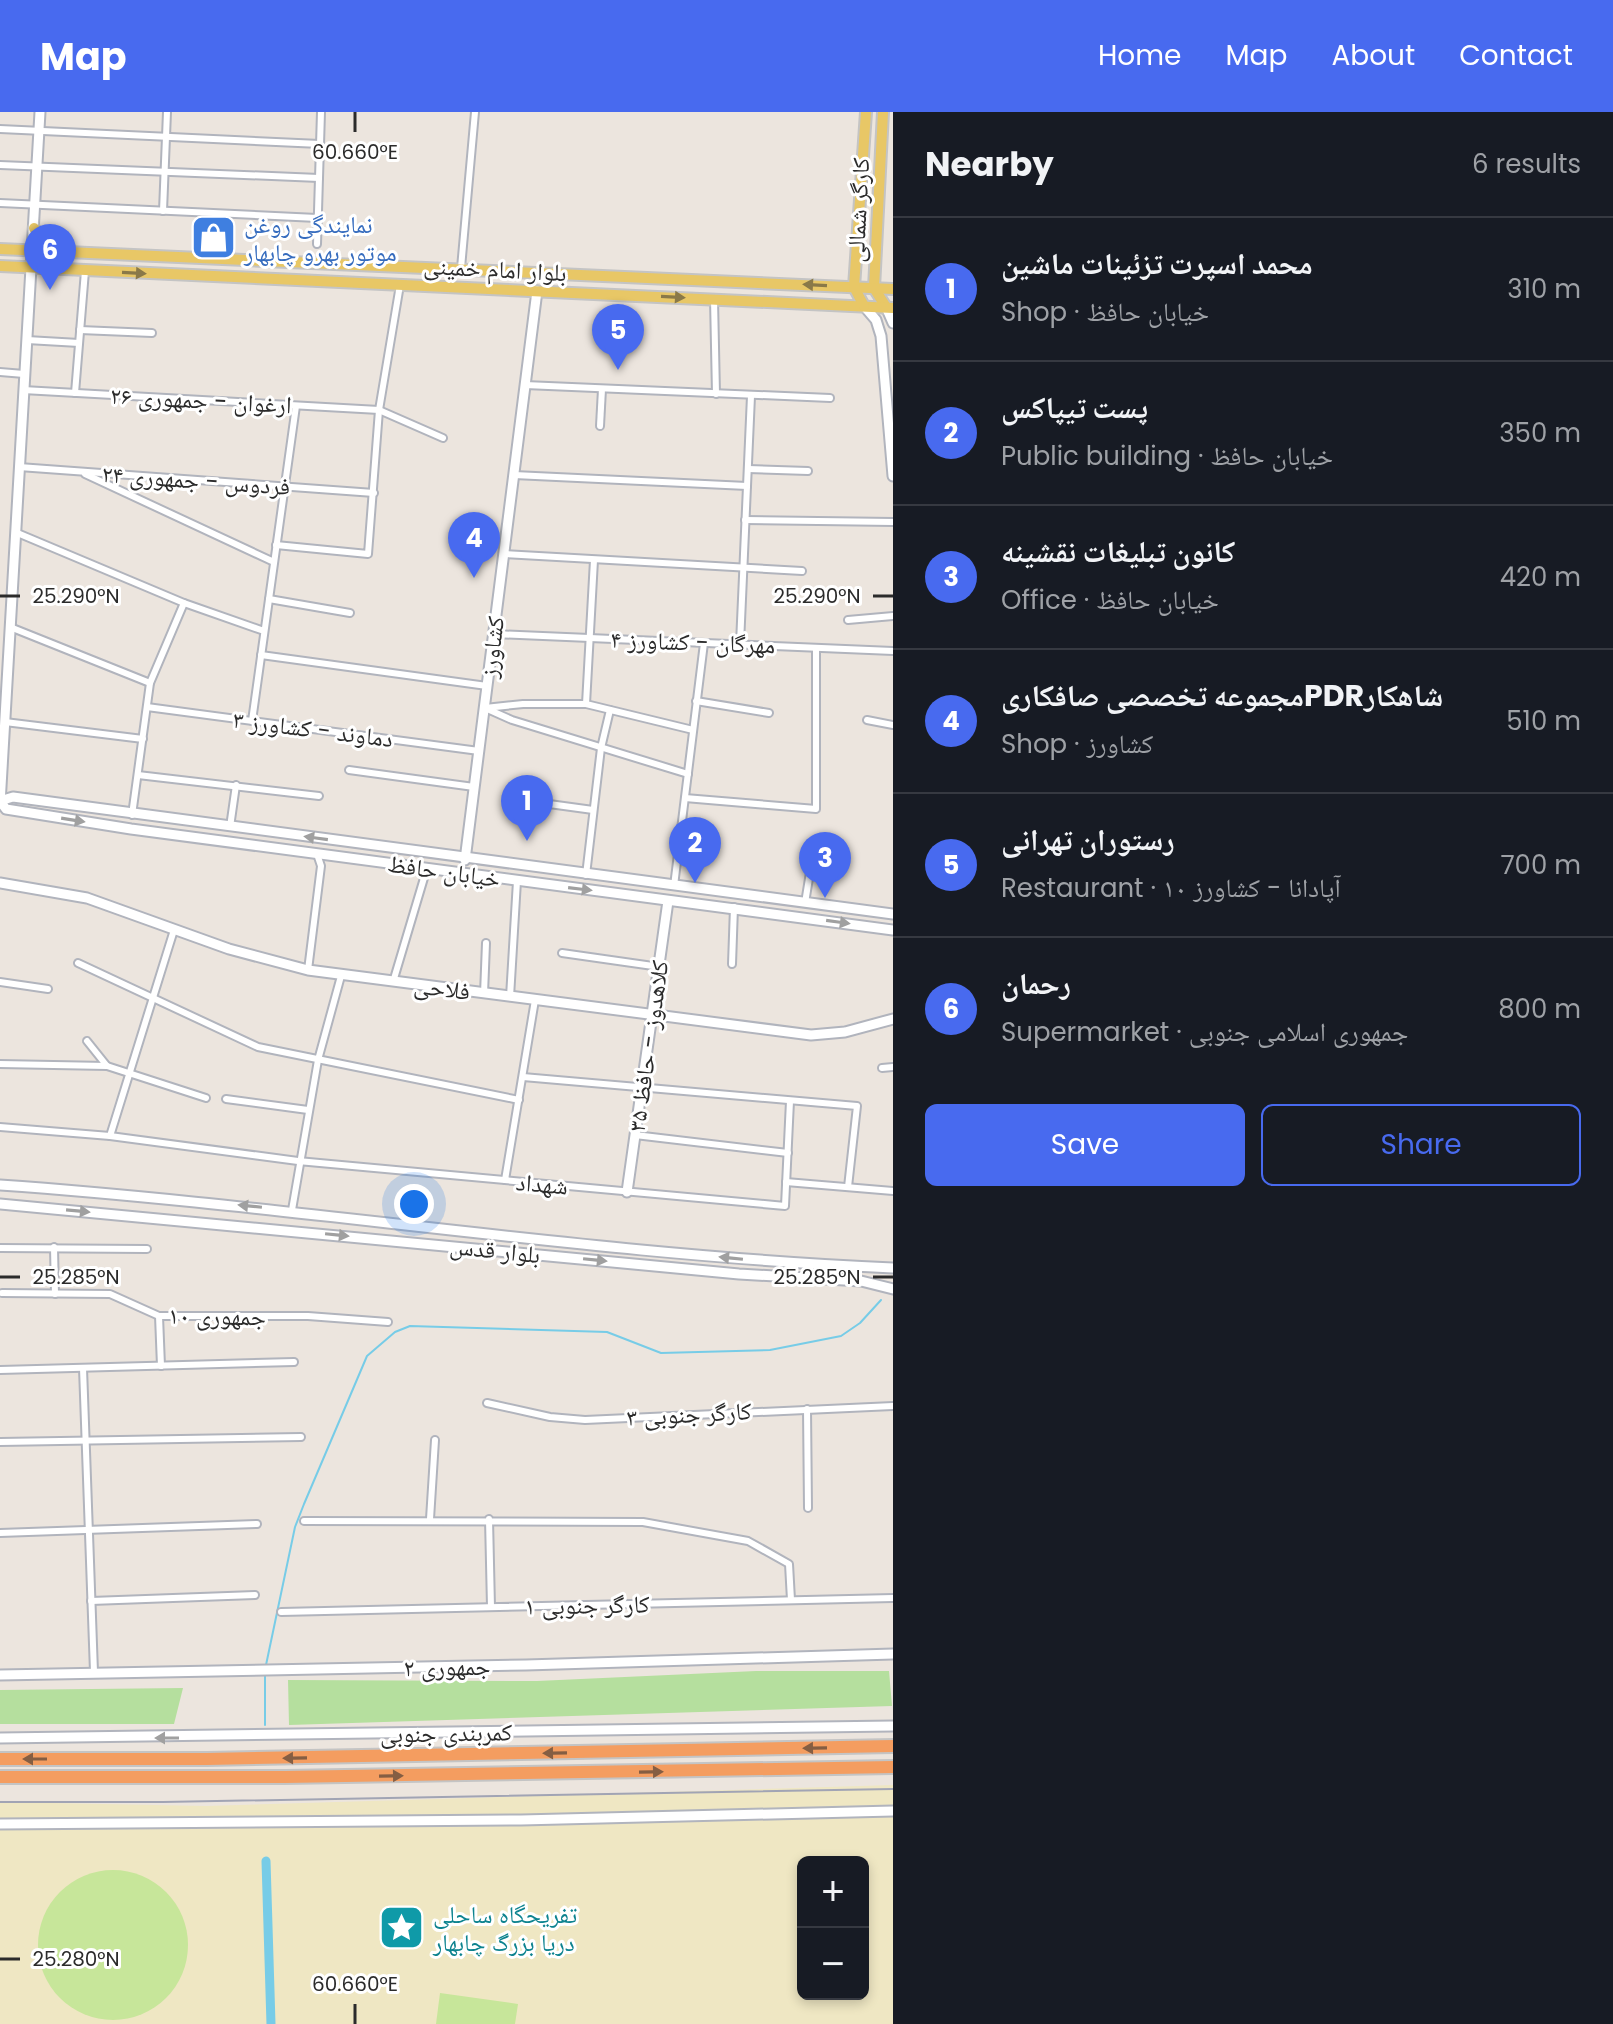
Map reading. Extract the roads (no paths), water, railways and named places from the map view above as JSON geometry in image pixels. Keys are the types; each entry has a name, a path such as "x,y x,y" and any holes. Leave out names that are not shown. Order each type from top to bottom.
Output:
{"highway":[{"name":"کمربندی جنوبی","path":"0,1759 223,1759 893,1746"},
{"name":"کمربندی جنوبی","path":"0,1777 285,1777 893,1767"}],"main road":[{"path":"0,802 40,112"},
{"name":"کارگر شمالی","path":"864,306 854,287 866,112"},
{"name":"کارگر شمالی","path":"883,112 874,288 890,307"},
{"path":"859,210 868,220 879,213"},
{"path":"17,250 26,244 34,228"},
{"path":"34,228 52,252"},
{"name":"بلوار امام خمینی","path":"0,249 893,289"},
{"name":"بلوار امام خمینی","path":"0,266 890,307"},
{"name":"کشاورز","path":"465,860 537,291"},
{"path":"864,306 876,320 881,336 893,476"},
{"path":"890,307 893,323"},
{"name":"خیابان حافظ","path":"893,914 465,860 13,797 0,802 6,809 317,854 893,930"},
{"path":"363,860 365,845"},
{"path":"552,886 554,871"},
{"name":"فلاحی","path":"0,883 87,898 174,930 308,970 341,976 811,1035 845,1032 893,1019"},
{"name":"کلاهدوز - حافظ ۳۵","path":"627,1192 668,901"},
{"name":"بلوار قدس","path":"0,1185 292,1210 735,1258 893,1268"},
{"name":"بلوار قدس","path":"0,1204 739,1274 861,1281 893,1289"},
{"path":"400,1241 402,1222"},
{"name":"جمهوری ۲","path":"0,1675 893,1654"},
{"path":"0,1738 287,1737 893,1726"},
{"path":"0,1824 411,1822 893,1811"}],"street":[{"path":"163,211 167,112"},
{"path":"317,244 321,112"},
{"path":"461,268 475,112"},
{"path":"0,129 320,144"},
{"path":"0,165 319,178"},
{"path":"0,203 317,218"},
{"path":"75,393 85,271"},
{"path":"276,545 368,554 379,410 400,285"},
{"path":"714,299 716,394"},
{"path":"80,330 152,333"},
{"path":"26,340 79,343"},
{"path":"0,372 24,374"},
{"path":"525,385 830,398"},
{"path":"600,426 602,389"},
{"name":"ارغوان - جمهوری ۲۶","path":"23,390 379,410"},
{"path":"740,644 751,396"},
{"path":"252,721 296,406"},
{"path":"379,410 443,438"},
{"name":"فردوس - جمهوری ۲۴","path":"19,467 374,493"},
{"path":"748,469 808,471"},
{"path":"82,472 274,562"},
{"path":"514,475 747,486"},
{"path":"745,520 893,522"},
{"path":"15,532 184,603 264,631"},
{"path":"504,554 802,571"},
{"path":"586,704 594,560"},
{"path":"269,599 350,613"},
{"path":"132,815 150,683 184,603"},
{"path":"848,620 893,616"},
{"path":"10,627 150,683"},
{"name":"مهرگان - کشاورز ۴","path":"494,634 893,651"},
{"path":"674,886 704,643"},
{"path":"685,798 816,809 816,648"},
{"path":"261,655 487,686"},
{"path":"696,701 769,713"},
{"path":"485,708 523,704 586,704 693,730"},
{"name":"دماوند - کشاورز ۳","path":"147,707 479,751"},
{"path":"485,708 688,774"},
{"path":"586,875 601,748 610,710"},
{"path":"867,720 893,725"},
{"path":"5,722 143,739"},
{"path":"349,770 474,787"},
{"path":"138,775 319,796"},
{"path":"230,827 236,785"},
{"path":"520,800 593,810"},
{"path":"308,970 321,866 317,854"},
{"path":"805,903 811,866"},
{"path":"393,982 427,868"},
{"path":"510,997 517,881"},
{"path":"732,964 734,907"},
{"path":"110,1136 174,930"},
{"path":"484,994 486,943"},
{"path":"562,953 660,967"},
{"path":"78,963 258,1047 519,1100"},
{"path":"292,1210 298,1161 318,1060 341,976"},
{"path":"0,982 48,989"},
{"path":"505,1180 535,1000"},
{"path":"87,1041 107,1066"},
{"path":"0,1064 107,1066 130,1076 206,1098"},
{"path":"882,1068 893,1067"},
{"path":"523,1077 857,1106 848,1187"},
{"path":"226,1099 308,1110"},
{"path":"790,1101 786,1182 893,1191"},
{"name":"شهداد","path":"0,1127 110,1136 298,1161 785,1206 786,1182"},
{"path":"635,1135 788,1153"},
{"path":"54,1247 55,1294"},
{"path":"0,1248 147,1249"},
{"name":"جمهوری ۱۰","path":"2,1293 110,1294 159,1316 308,1316 388,1322"},
{"path":"159,1316 161,1366"},
{"path":"0,1370 294,1362"},
{"path":"83,1368 94,1672"},
{"name":"کارگر جنوبی ۳","path":"487,1403 550,1417 585,1420 893,1406"},
{"path":"807,1409 808,1508"},
{"path":"0,1442 301,1437"},
{"path":"430,1519 435,1440"},
{"path":"489,1519 491,1607"},
{"path":"304,1521 489,1519 643,1522 748,1541 789,1564 791,1600"},
{"path":"0,1533 257,1524"},
{"path":"91,1601 255,1595"},
{"name":"کارگر جنوبی ۱","path":"281,1612 893,1598"}],"waterway":[{"path":"266,1665 295,1527 367,1356 395,1332 410,1326 607,1332 661,1353 770,1350 841,1336 860,1323 881,1300"},
{"path":"265,1675 265,1725"},
{"path":"266,1861 271,2024"}],"railway":[{"path":"0,1802 893,1789"}],"place":[{"name":"نمایندگی روغن موتور بهرو چابهار","path":"213,238"},
{"name":"رحمان","path":"50,290"},
{"name":"رستوران تهرانی","path":"618,370"},
{"name":"مجموعه تخصصی صافکاریPDRشاهکار","path":"474,578"},
{"name":"محمد اسپرت تزئینات ماشین","path":"527,841"},
{"name":"پست تیپاکس","path":"695,883"},
{"name":"کانون تبلیغات نقشینه","path":"825,898"},
{"name":"تفریحگاه ساحلی دریا بزرگ چابهار","path":"402,1928"}]}
